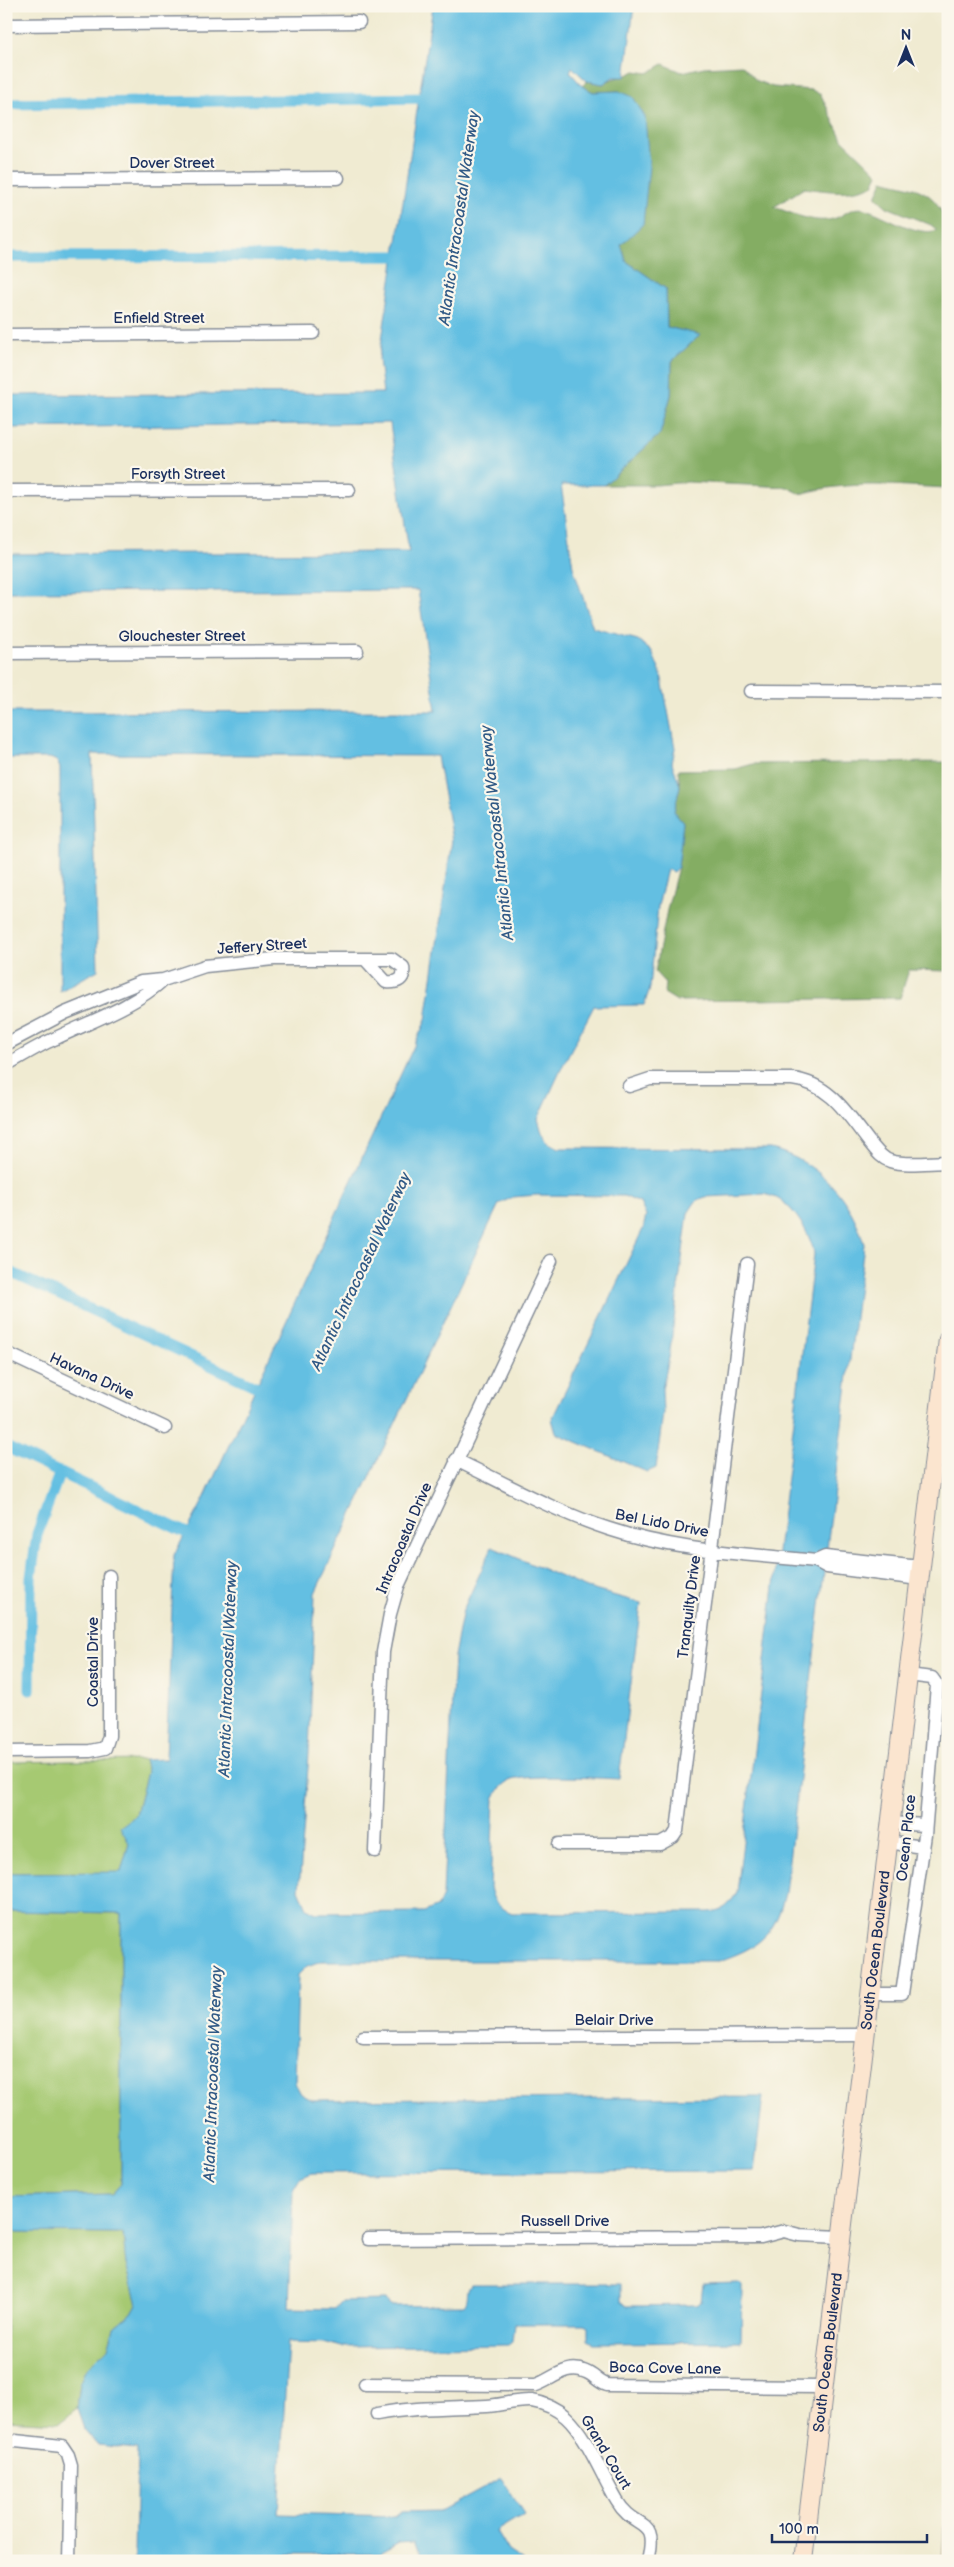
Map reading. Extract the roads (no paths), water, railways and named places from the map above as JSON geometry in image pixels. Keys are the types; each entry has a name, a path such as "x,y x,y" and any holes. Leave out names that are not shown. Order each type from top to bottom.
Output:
{"main road":[{"name":"South Ocean Boulevard","path":"803,2561 822,2387 948,1339"}],"street":[{"path":"6,25 359,22"},
{"name":"Dover Street","path":"6,180 338,178"},
{"name":"Enfield Street","path":"6,335 313,333"},
{"name":"Forsyth Street","path":"6,491 349,490"},
{"name":"Glouchester Street","path":"6,653 357,651"},
{"path":"751,691 948,692"},
{"name":"Jeffery Street","path":"6,1044 65,1013 141,982 164,980 205,966 284,959 365,959"},
{"name":"Jeffery Street","path":"6,1065 150,992 164,980"},
{"path":"629,1086 650,1079 792,1079 807,1081 832,1096 882,1158 896,1162 948,1162"},
{"name":"Intracoastal Drive","path":"376,1851 383,1652 388,1623 405,1568 551,1262"},
{"name":"Tranquilty Drive","path":"559,1844 660,1844 673,1837 677,1831 746,1264"},
{"name":"Havana Drive","path":"6,1353 165,1428"},
{"name":"Bel Lido Drive","path":"456,1460 579,1518 608,1529 669,1544 920,1573"},
{"name":"Coastal Drive","path":"6,1752 90,1752 105,1748 109,1736 109,1576"},
{"name":"Ocean Place","path":"869,1994 902,1994 923,1847 937,1685 932,1678 908,1675"},
{"path":"890,1823 925,1825"},
{"path":"887,1842 923,1847"},
{"name":"Belair Drive","path":"363,2037 864,2035"},
{"name":"Russell Drive","path":"368,2239 761,2237 794,2240 799,2235 840,2237"},
{"name":"Boca Cove Lane","path":"365,2384 536,2385 557,2374 573,2369 589,2373 600,2383 607,2384 822,2387"},
{"name":"Grand Court","path":"377,2414 417,2408 464,2408 526,2401 542,2403 556,2410 568,2419 578,2431 622,2509 646,2527 651,2534 653,2541 648,2561"},
{"path":"6,2440 62,2446 68,2455 71,2465 69,2561"}],"water":[{"name":"Atlantic Intracoastal Waterway","path":"433,6 634,6 625,77 613,77 603,84 587,81 572,67 570,72 582,86 593,92 619,91 633,97 645,117 649,166 643,224 621,245 626,261 666,289 667,327 700,335 672,361 671,395 660,434 604,485 561,485 573,567 593,628 638,640 652,652 661,674 675,748 672,763 680,786 674,811 683,822 678,867 673,872 667,869 658,906 650,988 644,1005 594,1006 564,1063 538,1119 542,1133 548,1142 559,1148 771,1149 788,1154 817,1172 841,1197 851,1212 864,1244 785,1893 781,1908 770,1930 755,1945 719,1961 321,1961 307,1966 298,1975 295,2083 301,2094 312,2100 763,2097 754,2171 312,2173 300,2178 293,2190 289,2308 335,2309 342,2301 386,2300 390,2306 464,2305 471,2284 621,2284 621,2301 627,2306 697,2305 701,2302 703,2284 739,2283 742,2286 741,2342 594,2343 588,2340 588,2326 584,2324 514,2324 512,2342 508,2345 342,2347 327,2343 288,2342 278,2514 395,2517 401,2512 440,2511 501,2478 524,2514 496,2531 508,2551 523,2561 425,2561 414,2542 399,2543 379,2554 287,2554 280,2561 135,2561 137,2449 98,2445 84,2429 77,2409 80,2383 86,2370 108,2348 114,2328 132,2313 137,2304 126,2264 123,2233 13,2232 6,2242 6,2197 112,2194 121,2184 121,1913 6,1911 6,1873 121,1872 129,1843 120,1827 136,1815 147,1772 144,1760 166,1759 174,1555 203,1501 426,1020 452,840 437,756 92,754 98,970 60,991 60,768 57,761 50,758 6,758 6,712 436,711 418,590 6,592 6,554 409,552 390,423 6,428 6,395 383,393 379,359","holes":["765,1194 775,1197 786,1204 797,1217 810,1240 814,1254 737,1892 734,1897 722,1909 708,1912 512,1913 503,1909 495,1900 490,1887 494,1799 502,1787 509,1781 528,1778 619,1779 641,1603 587,1588 492,1547 463,1610 454,1656 443,1895 438,1906 424,1912 316,1913 307,1908 299,1890 309,1753 315,1593 499,1204 513,1197 536,1195 624,1196 640,1203 646,1216 643,1229 552,1419 556,1433 647,1472 656,1468 663,1413 662,1389 669,1358 688,1213 696,1201 705,1197"]}],"waterway":[{"path":"6,104 432,98"},
{"path":"6,257 409,256"},
{"path":"6,1270 270,1393"},
{"path":"6,1447 199,1539"},
{"path":"30,1690 31,1578 37,1534 60,1472"}]}
